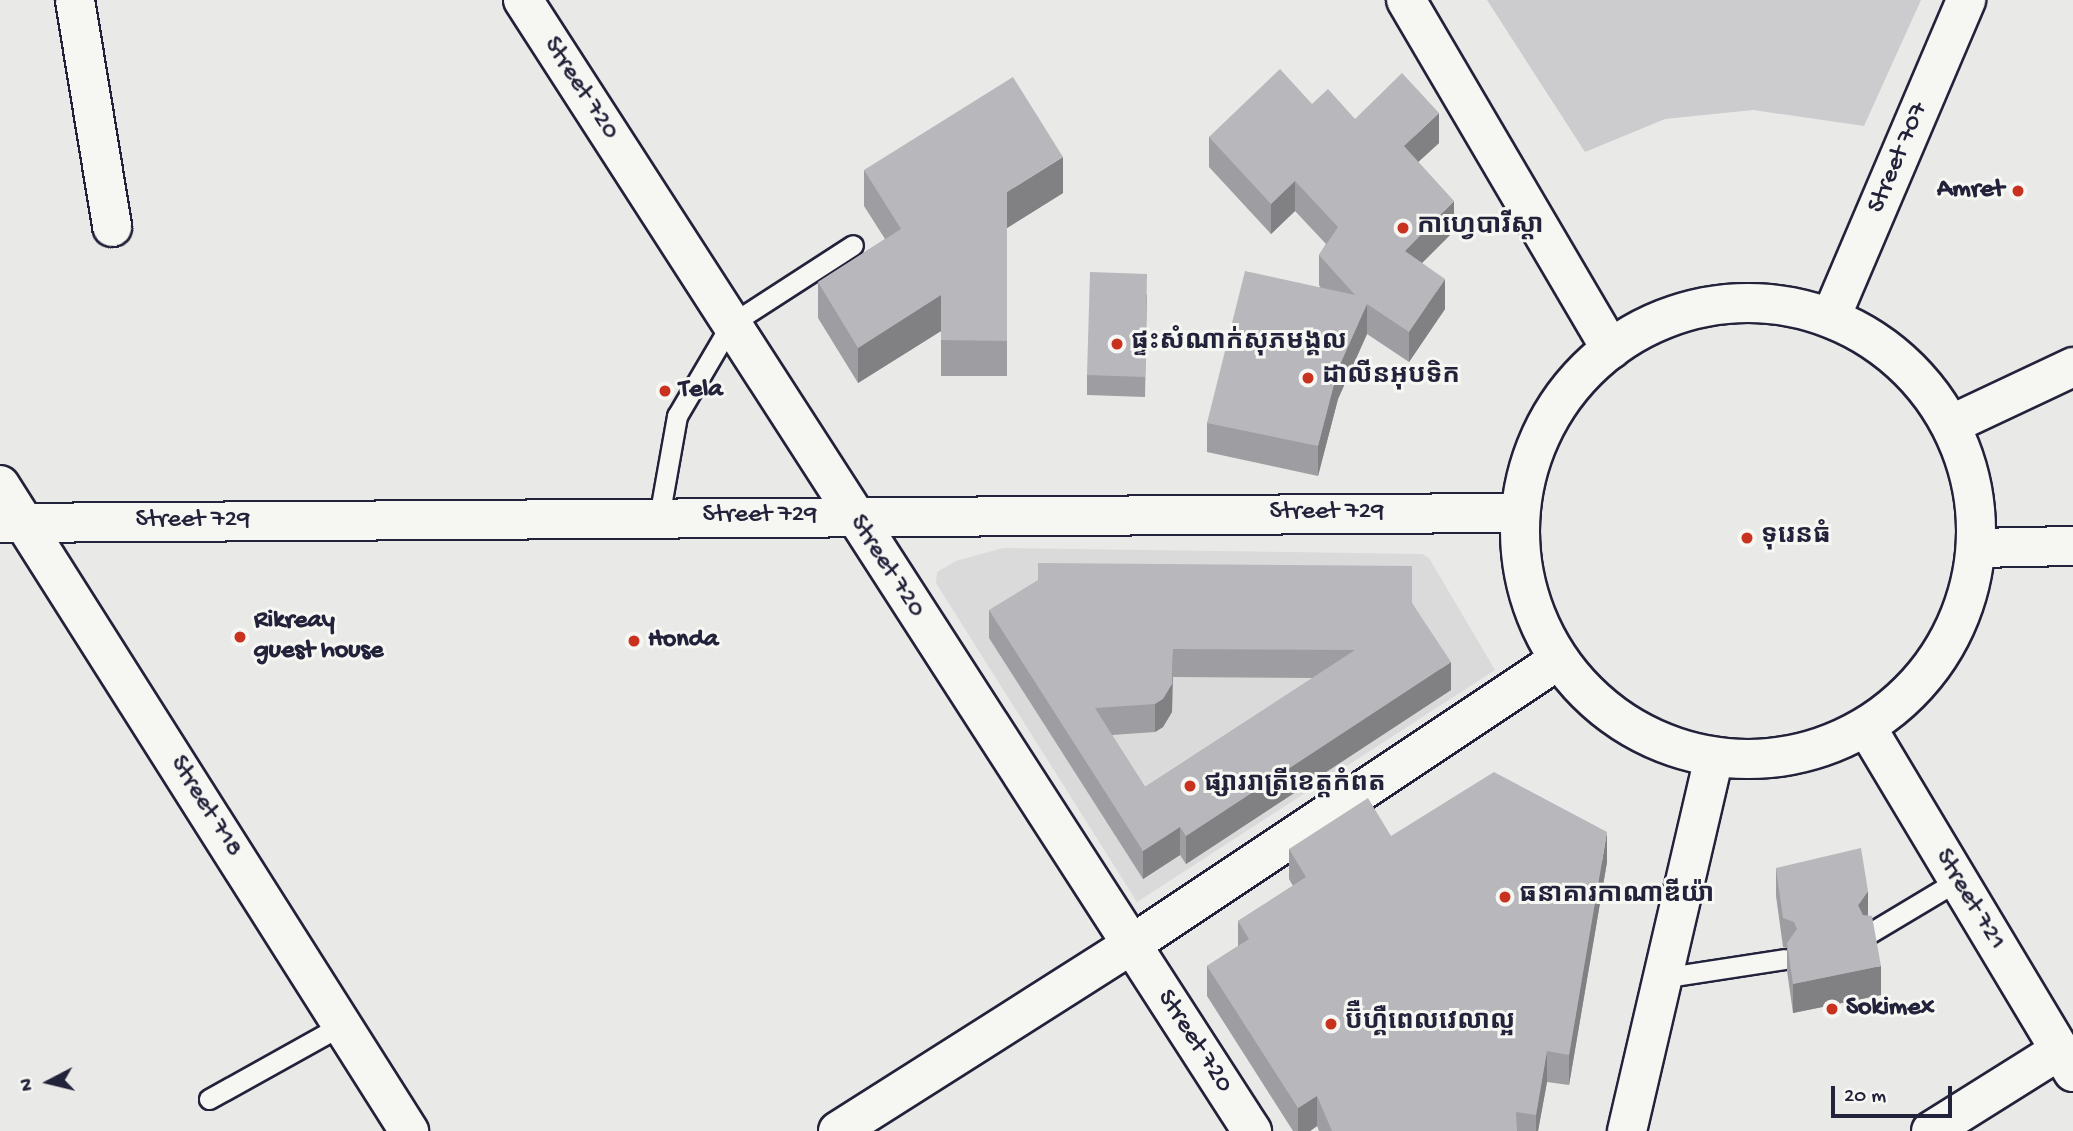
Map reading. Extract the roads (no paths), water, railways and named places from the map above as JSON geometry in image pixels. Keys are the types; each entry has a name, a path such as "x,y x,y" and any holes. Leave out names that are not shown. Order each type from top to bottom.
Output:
{"street":[{"path":"75,0 112,227"},
{"name":"Street 720","path":"523,0 853,516 1252,1131"},
{"path":"1406,0 1611,349"},
{"name":"Street 707","path":"1831,317 1966,0"},
{"path":"1727,303 1790,306 1831,317 1891,353 1952,424 1971,484 1976,548 1970,586 1953,632 1910,693 1867,728 1828,747 1785,758 1714,758 1646,736 1586,693 1557,661 1527,587 1520,555 1520,513 1526,471 1549,420 1580,376 1611,349 1664,318 1727,303"},
{"path":"1952,424 2073,367"},
{"name":"Street 718","path":"0,485 11,522 409,1131"},
{"name":"Street 729","path":"11,522 1520,513"},
{"path":"1976,548 2073,546"},
{"path":"838,1131 1131,944 1557,661"},
{"name":"Street 721","path":"1867,728 2066,1061"},
{"path":"1627,1131 1714,758"},
{"path":"1931,1131 2066,1061"}],"lane":[{"path":"659,517 677,415 731,324 853,245"},
{"path":"1870,933 1957,881"},
{"path":"1662,978 1785,959"},
{"path":"209,1099 342,1026"}],"place":[{"name":"Amret","path":"2018,191"},
{"name":"កាហ្វេបារីស្តា","path":"1403,228"},
{"name":"ផ្ទះសំណាក់សុភមង្គល","path":"1117,344"},
{"name":"ដាលីនអុបទិក","path":"1308,378"},
{"name":"Tela","path":"665,391"},
{"name":"ទុរេនធំ","path":"1747,538"},
{"name":"Rikreay guest house","path":"240,637"},
{"name":"Honda","path":"634,641"},
{"name":"ផ្សាររាត្រីខេត្តកំពត","path":"1190,786"},
{"name":"ធនាគារកាណាឌីយ៉ា","path":"1505,897"},
{"name":"Sokimex","path":"1832,1009"},
{"name":"ប៊ឺហ្គឺពេលវេលាល្អ","path":"1331,1024"}]}
